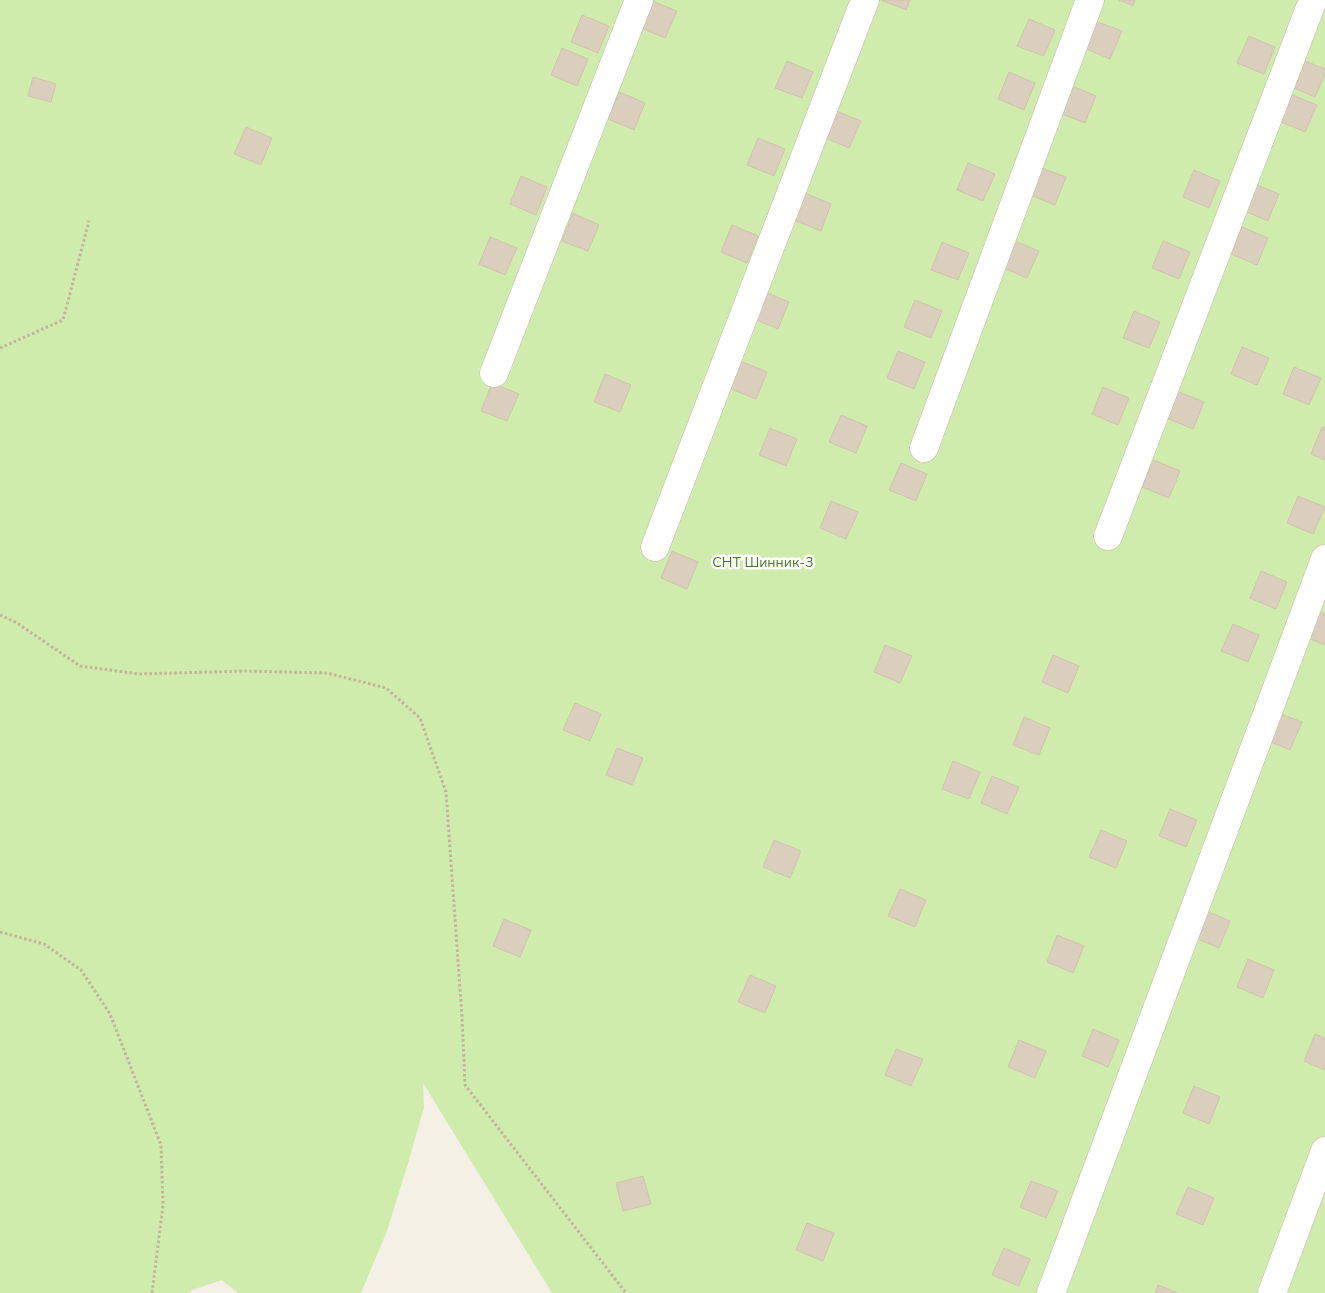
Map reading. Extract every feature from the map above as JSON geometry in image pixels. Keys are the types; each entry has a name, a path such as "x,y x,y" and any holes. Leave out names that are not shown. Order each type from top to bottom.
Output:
{"lane":[{"path":"494,373 639,0"},
{"path":"655,547 865,0"},
{"path":"924,448 1090,0"},
{"path":"1108,536 1313,0"},
{"path":"1051,1293 1325,559"},
{"path":"1272,1293 1325,1151"}],"path":[{"path":"0,348 63,320 89,221"},
{"path":"0,615 17,623 80,666 139,674 246,671 327,673 386,688 420,718 446,792 465,1085 626,1293"},
{"path":"0,932 44,944 82,970 110,1014 161,1145 163,1205 152,1293"}],"green space":[{"name":"СНТ Шинник-3","path":"0,0 1325,0 1325,1293 552,1293 423,1083 424,1107 409,1160 387,1231 361,1293 238,1293 222,1280 192,1290 190,1293 0,1293"}],"building":[{"path":"650,0 677,11 665,38 639,27"},
{"path":"881,0 910,0 906,10"},
{"path":"1119,0 1135,0 1133,6"},
{"path":"582,15 609,26 598,53 571,42"},
{"path":"1029,19 1055,30 1044,56 1017,46"},
{"path":"1095,21 1122,31 1110,59 1084,48"},
{"path":"1249,36 1275,47 1264,74 1237,63"},
{"path":"562,48 588,59 577,86 551,75"},
{"path":"1300,59 1325,69 1325,74 1315,97 1289,86"},
{"path":"787,61 813,72 802,98 775,88"},
{"path":"1009,72 1035,83 1024,110 998,99"},
{"path":"33,77 56,84 51,102 28,96"},
{"path":"1070,85 1096,96 1085,123 1059,113"},
{"path":"619,92 645,103 634,130 608,119"},
{"path":"1290,94 1317,105 1305,132 1279,121"},
{"path":"834,110 861,121 849,148 823,137"},
{"path":"246,127 272,138 261,165 234,154"},
{"path":"758,138 785,149 774,176 747,165"},
{"path":"968,163 995,174 983,201 957,190"},
{"path":"1039,167 1066,177 1055,205 1028,194"},
{"path":"1194,170 1220,181 1209,208 1183,197"},
{"path":"521,176 547,187 536,215 510,204"},
{"path":"1253,183 1279,194 1268,221 1242,210"},
{"path":"805,193 831,204 821,231 794,220"},
{"path":"573,213 599,225 588,251 562,241"},
{"path":"732,225 758,236 747,263 721,252"},
{"path":"1242,227 1268,238 1257,265 1231,254"},
{"path":"490,237 517,248 505,275 479,264"},
{"path":"1012,240 1039,251 1027,278 1001,267"},
{"path":"1163,241 1190,252 1179,279 1152,268"},
{"path":"942,242 969,253 958,280 931,270"},
{"path":"763,291 789,302 778,329 752,318"},
{"path":"915,300 942,311 931,338 904,327"},
{"path":"1134,311 1160,322 1149,348 1123,338"},
{"path":"1242,347 1269,358 1257,385 1231,374"},
{"path":"898,351 925,362 914,389 887,378"},
{"path":"740,361 767,372 756,399 729,388"},
{"path":"1294,367 1321,378 1309,405 1283,394"},
{"path":"605,374 631,385 620,412 594,402"},
{"path":"492,383 519,394 507,421 481,411"},
{"path":"1103,387 1129,398 1118,425 1092,414"},
{"path":"1177,391 1204,402 1193,429 1166,418"},
{"path":"841,415 867,426 856,453 829,442"},
{"path":"1322,427 1325,428 1325,460 1311,454"},
{"path":"770,428 797,439 786,466 759,455"},
{"path":"1154,460 1180,471 1169,498 1142,487"},
{"path":"901,463 927,474 916,501 889,490"},
{"path":"1298,496 1325,507 1313,534 1287,523"},
{"path":"831,501 858,512 846,539 820,528"},
{"path":"672,551 698,562 687,589 661,578"},
{"path":"1261,571 1287,582 1276,609 1250,598"},
{"path":"1316,610 1325,614 1325,645 1305,637"},
{"path":"1233,624 1259,635 1248,662 1221,651"},
{"path":"885,645 912,656 900,683 874,672"},
{"path":"1053,655 1079,666 1068,693 1042,682"},
{"path":"575,703 601,714 590,741 563,730"},
{"path":"1275,712 1302,722 1290,750 1264,739"},
{"path":"1024,717 1050,728 1039,755 1013,745"},
{"path":"617,748 643,758 632,785 606,775"},
{"path":"953,761 980,772 969,799 942,789"},
{"path":"992,776 1019,787 1007,814 981,803"},
{"path":"1170,809 1197,820 1186,847 1159,836"},
{"path":"1101,830 1127,841 1116,868 1089,857"},
{"path":"774,840 801,851 790,878 763,867"},
{"path":"900,889 926,900 915,927 888,916"},
{"path":"1204,910 1230,921 1219,948 1193,937"},
{"path":"504,919 531,930 520,957 493,946"},
{"path":"1057,935 1084,946 1073,973 1047,962"},
{"path":"1248,959 1274,970 1263,998 1237,987"},
{"path":"750,975 776,986 765,1013 738,1002"},
{"path":"1093,1029 1119,1040 1108,1067 1082,1056"},
{"path":"1315,1034 1325,1038 1325,1070 1304,1061"},
{"path":"1019,1040 1046,1051 1035,1078 1008,1067"},
{"path":"896,1049 923,1059 911,1086 885,1075"},
{"path":"1194,1086 1220,1097 1209,1124 1183,1113"},
{"path":"643,1176 651,1204 623,1211 616,1183"},
{"path":"1031,1181 1058,1191 1046,1218 1020,1207"},
{"path":"1188,1187 1214,1198 1203,1225 1176,1214"},
{"path":"807,1223 834,1233 823,1261 796,1250"},
{"path":"1004,1248 1030,1259 1019,1286 992,1275"},
{"path":"1158,1285 1178,1293 1155,1293"}]}
